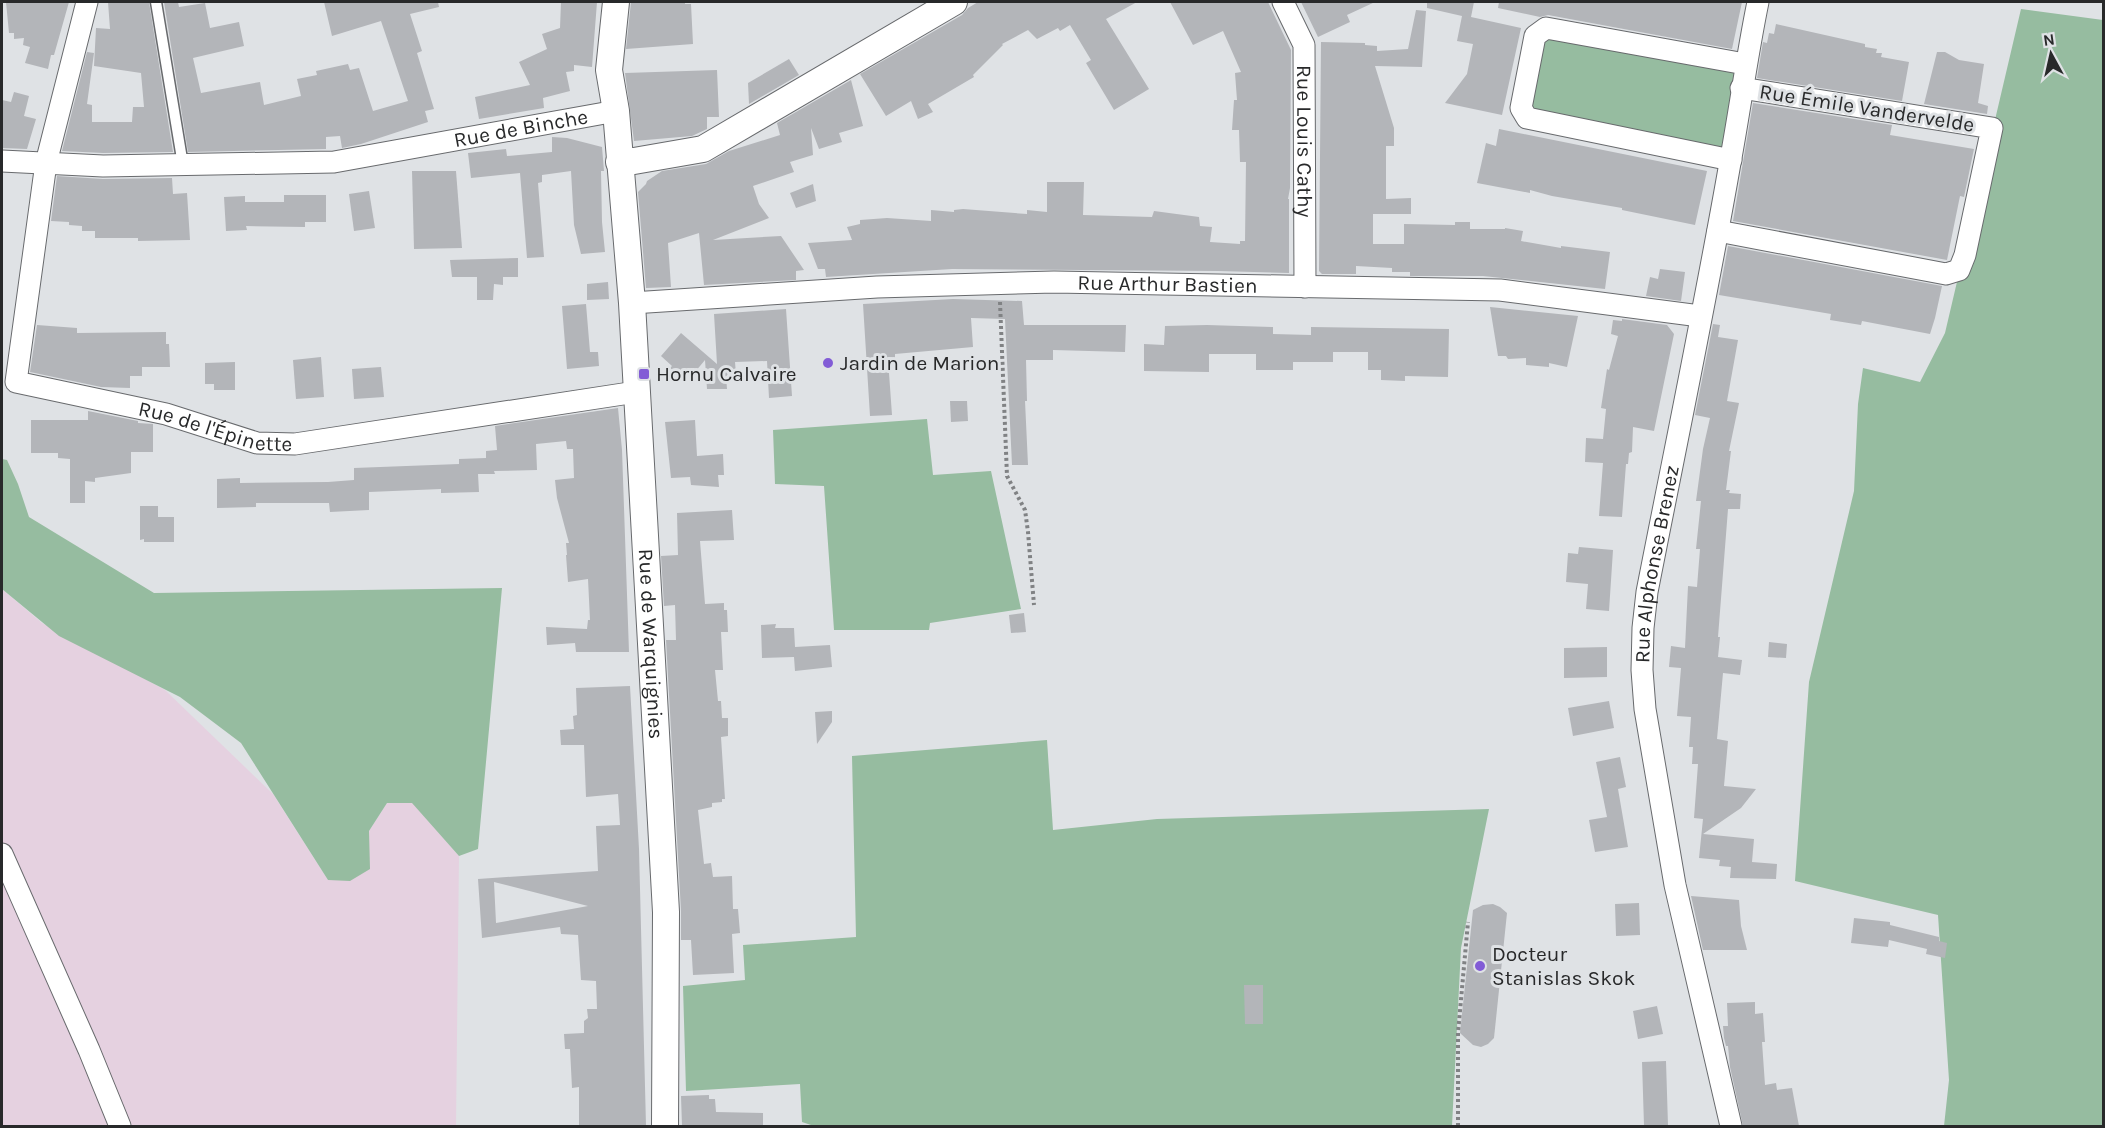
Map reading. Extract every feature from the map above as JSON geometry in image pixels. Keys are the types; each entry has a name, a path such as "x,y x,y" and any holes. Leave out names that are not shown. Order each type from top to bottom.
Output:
{"street":[{"path":"46,163 87,2"},
{"path":"616,2 609,70 616,111"},
{"path":"620,162 704,149 954,2"},
{"name":"Rue Louis Cathy","path":"1283,2 1304,45 1305,287"},
{"name":"Rue Alphonse Brenez","path":"1731,1126 1675,885 1646,709 1642,670 1642,628 1647,592 1718,231 1745,64 1758,2"},
{"path":"1731,160 1527,118 1521,108 1535,36 1546,28 1745,64"},
{"name":"Rue Émile Vandervelde","path":"1718,231 1946,274 1959,270 1965,255 1992,128 1741,88"},
{"name":"Rue de Binche","path":"2,161 103,166 334,162 616,111 620,162"},
{"name":"Rue de Warquignies","path":"620,162 632,303 666,912 665,1126"},
{"name":"Rue de l'Épinette","path":"46,163 16,382 166,414 257,443 285,444 339,439 636,392"},
{"name":"Rue Arthur Bastien","path":"632,303 877,286 1053,282 1500,290 1700,316"},
{"path":"2,854 89,1050 120,1126"}],"lane":[{"path":"156,2 183,165"}],"path":[{"path":"999,284 1007,476 1024,510 1034,606"},
{"path":"1458,1126 1458,1034 1468,922"}],"shaded area":[{"path":"2,589 42,623 165,690 273,794 328,880 369,831 387,803 412,802 459,856 456,1126 2,1126"}],"green space":[{"path":"2021,9 2103,20 2103,1126 1944,1126 1949,1080 1938,915 1795,881 1809,682 1854,491 1858,404 1863,368 1920,382 1945,333"},
{"path":"1535,36 1745,64 1731,160 1527,118"},
{"path":"927,419 933,475 991,471 1021,609 930,623 929,630 834,630 824,486 775,484 773,430"},
{"path":"2,459 7,460 29,517 154,593 502,588 478,849 459,856 412,803 387,803 369,831 370,869 350,881 328,880 241,743 180,697 59,636 2,589"},
{"path":"1047,740 1053,830 1157,819 1489,809 1461,948 1452,1126 814,1126 802,1122 800,1084 686,1091 683,986 745,980 743,945 856,937 852,756"}],"building":[{"path":"6,2 69,2 48,69 25,63 30,47 23,45 24,38 14,39 14,33 9,33"},
{"path":"108,2 149,2 173,152 62,151 87,52 94,53 87,104 92,105 92,122 132,122 133,107 144,107 141,73 94,66 96,28 110,29"},
{"path":"164,2 178,2 179,7 205,3 210,28 239,22 244,46 193,58 201,93 260,82 264,105 301,96 297,79 317,75 316,71 348,64 350,70 359,68 373,111 408,101 381,21 332,36 324,2 438,2 439,7 410,14 422,51 417,53 434,109 425,111 428,122 342,148 340,136 326,137 326,149 188,152"},
{"path":"561,2 597,2 592,67 574,65 574,71 566,72 570,91 543,98 544,108 479,119 475,97 530,85 519,62 547,49 542,34 560,28"},
{"path":"631,2 691,4 693,44 626,49"},
{"path":"978,2 1137,2 1106,19 1149,89 1114,110 1086,63 1091,60 1070,25 1060,31 1058,28 1037,39 1028,30 1002,44 973,75 974,77 928,104 933,112 918,119 911,101 886,116 860,74 962,15"},
{"path":"1170,2 1268,2 1291,50 1289,273 952,269 826,277 825,269 818,269 808,243 852,240 847,227 860,224 860,220 887,218 931,221 931,210 954,212 954,210 963,209 1027,214 1027,210 1047,212 1047,182 1084,182 1083,215 1152,217 1154,211 1199,217 1200,226 1212,227 1210,242 1240,244 1240,241 1245,241 1246,162 1240,162 1239,130 1232,130 1234,100 1237,100 1235,73 1241,72 1223,31 1193,45"},
{"path":"1301,2 1375,2 1347,15 1350,22 1318,37"},
{"path":"1427,2 1474,2 1471,17 1521,28 1502,115 1445,103 1467,74 1473,44 1457,41 1462,16 1427,8"},
{"path":"1499,2 1742,2 1732,49 1548,15 1540,17 1498,8"},
{"path":"1416,10 1426,11 1422,67 1375,66 1394,128 1394,146 1386,146 1386,199 1411,198 1411,214 1373,214 1373,244 1404,244 1404,224 1455,225 1455,222 1470,222 1470,229 1505,228 1523,231 1521,241 1561,248 1561,246 1610,252 1605,289 1483,276 1410,276 1410,272 1392,272 1392,268 1356,266 1356,274 1322,274 1319,271 1321,42 1365,43 1365,45 1377,46 1377,51 1408,49"},
{"path":"1776,24 1865,44 1865,47 1877,49 1876,53 1882,53 1881,57 1909,62 1902,101 1757,78 1763,42 1767,43 1769,33 1774,34"},
{"path":"1937,52 1945,52 1959,60 1984,64 1978,103 1988,106 1987,114 1924,104"},
{"path":"789,59 799,75 749,104 748,83"},
{"path":"717,70 719,117 707,117 707,129 692,136 634,141 625,73"},
{"path":"851,80 863,126 839,133 842,142 819,149 811,128 813,155 790,162 794,172 753,186 759,204 769,218 713,240 781,236 804,270 796,271 796,280 704,285 699,233 668,243 671,287 646,288 638,192 647,181 662,171 706,164 729,151 780,135 777,123"},
{"path":"14,92 29,96 24,116 36,119 27,149 2,148 2,100 11,102"},
{"path":"1753,103 1892,125 1890,135 1974,149 1964,197 1960,196 1947,260 1733,221"},
{"path":"1499,129 1707,171 1695,225 1530,190 1530,193 1477,183 1486,143 1496,146"},
{"path":"552,137 567,138 602,147 604,171 601,171 602,222 605,252 581,254 574,225 571,171 542,175 542,182 538,183 544,257 527,258 520,173 471,178 468,153 506,149 507,156 552,152"},
{"path":"412,171 456,171 462,248 414,249"},
{"path":"57,176 103,179 172,178 173,194 187,193 190,240 138,241 138,238 95,238 95,231 82,231 82,226 69,225 69,222 51,221"},
{"path":"813,184 816,201 796,208 790,193"},
{"path":"369,191 375,228 354,231 349,194"},
{"path":"284,195 326,195 326,222 305,222 305,227 246,226 247,230 226,231 224,197 245,196 245,202 284,202"},
{"path":"1728,246 1942,286 1930,334 1862,321 1861,325 1830,320 1831,314 1719,295"},
{"path":"518,258 518,277 503,277 503,285 494,284 493,300 477,300 477,277 452,277 450,260"},
{"path":"1660,269 1685,272 1681,301 1646,296 1650,277 1658,279"},
{"path":"608,282 609,299 587,300 587,284"},
{"path":"953,299 1022,301 1024,325 1126,325 1125,352 1053,350 1053,360 1026,360 1028,465 1012,465 1005,319 971,318 973,347 895,354 895,358 888,359 892,415 870,416 863,304"},
{"path":"586,304 590,352 598,352 599,366 567,369 562,306"},
{"path":"1490,307 1578,316 1567,367 1549,363 1549,367 1526,365 1526,358 1508,359 1506,356 1498,356"},
{"path":"786,309 792,396 769,398 767,361 735,362 736,374 726,376 727,389 707,389 705,360 690,378 686,374 683,378 670,368 672,366 661,356 681,333 717,364 714,314"},
{"path":"1622,319 1667,325 1674,334 1654,431 1633,427 1632,452 1629,453 1628,464 1626,464 1622,517 1599,516 1603,463 1585,462 1586,438 1603,439 1606,409 1601,408 1607,369 1609,370 1618,336 1611,334 1613,320 1622,321"},
{"path":"1713,324 1720,325 1718,337 1738,340 1727,401 1739,403 1729,451 1731,451 1726,490 1730,490 1729,493 1741,494 1740,509 1728,509 1718,657 1742,660 1740,675 1723,673 1717,739 1728,741 1724,786 1756,789 1741,808 1703,834 1754,839 1752,862 1777,864 1776,879 1730,878 1731,867 1719,866 1720,860 1699,858 1703,819 1694,818 1698,764 1692,764 1693,747 1689,747 1691,717 1677,716 1681,668 1669,667 1671,646 1685,648 1688,586 1697,587 1700,549 1696,549 1701,501 1696,501 1710,418 1695,415"},
{"path":"37,325 77,328 77,333 166,332 170,367 142,367 142,376 130,376 130,388 101,387 30,372"},
{"path":"1165,326 1273,327 1273,334 1311,335 1311,327 1449,329 1448,377 1405,376 1405,381 1381,380 1381,370 1368,370 1368,352 1333,352 1333,362 1293,362 1293,370 1256,370 1256,354 1209,354 1209,372 1144,371 1144,344 1164,345"},
{"path":"321,357 324,397 296,399 293,360"},
{"path":"235,362 235,390 214,390 214,384 205,384 205,363"},
{"path":"381,367 384,397 354,399 352,369"},
{"path":"950,401 967,401 968,421 951,422"},
{"path":"618,408 622,450 629,652 576,652 575,643 547,645 546,627 587,629 588,620 590,620 588,579 568,582 566,543 569,543 557,498 555,480 574,478 573,449 567,449 566,441 536,444 537,470 494,471 495,474 478,474 479,492 441,493 441,489 369,492 369,510 330,512 329,503 256,503 256,507 217,508 217,479 240,478 240,483 328,482 354,480 354,468 459,464 459,459 486,458 486,451 497,450 495,426"},
{"path":"88,411 138,421 138,423 153,424 153,452 131,452 131,473 95,478 95,482 85,481 85,503 70,503 70,459 58,458 58,453 31,453 31,420 88,420"},
{"path":"695,420 697,456 723,454 724,475 718,475 719,487 691,485 690,477 671,478 665,422"},
{"path":"140,506 158,506 158,517 174,517 174,542 140,540"},
{"path":"732,510 734,540 700,541 705,604 724,603 724,610 727,610 728,632 721,632 723,670 715,670 722,718 728,718 728,736 721,737 725,799 722,799 722,802 712,803 712,807 698,810 704,864 711,863 713,877 732,876 733,909 738,909 740,933 732,934 734,973 693,975 691,940 681,940 666,640 676,640 675,605 664,606 661,556 678,555 677,513"},
{"path":"1579,547 1613,550 1609,611 1586,609 1588,584 1566,582 1568,553 1578,554"},
{"path":"1024,613 1026,632 1011,633 1009,615"},
{"path":"776,624 775,628 794,628 795,647 830,645 832,667 795,671 794,657 762,658 761,625"},
{"path":"1769,642 1787,644 1786,658 1768,657"},
{"path":"1607,647 1607,677 1564,678 1564,648"},
{"path":"630,686 639,849 646,1126 579,1126 579,1087 572,1088 570,1049 565,1049 564,1034 584,1033 584,1021 588,1018 587,1009 597,1009 596,981 581,980 578,935 561,934 560,927 482,938 478,879 598,871 596,826 620,825 618,794 586,797 584,745 561,745 560,730 574,729 573,716 577,715 576,688","holes":["494,882 588,906 496,923"]},
{"path":"1609,701 1614,728 1573,736 1568,708"},
{"path":"832,711 832,722 817,744 815,712"},
{"path":"1620,757 1626,787 1618,789 1628,847 1595,852 1589,820 1607,817 1596,762"},
{"path":"1691,896 1739,900 1741,926 1747,950 1703,950"},
{"path":"1639,903 1640,935 1616,936 1615,904"},
{"path":"1493,904 1507,913 1494,1038 1481,1047 1473,1045 1460,1033 1473,910 1483,905"},
{"path":"1854,918 1890,922 1890,925 1939,937 1939,941 1947,943 1945,958 1926,954 1927,949 1889,940 1888,947 1851,943"},
{"path":"1244,985 1263,985 1263,1024 1245,1024"},
{"path":"1755,1002 1755,1014 1763,1013 1765,1042 1762,1042 1765,1085 1776,1083 1777,1090 1792,1088 1799,1126 1743,1126 1723,1026 1728,1026 1727,1003"},
{"path":"1657,1006 1663,1034 1638,1039 1633,1011"},
{"path":"1666,1061 1668,1126 1644,1126 1642,1062"},
{"path":"709,1095 709,1099 715,1099 716,1112 763,1113 763,1126 682,1126 681,1096"}],"place":[{"name":"Jardin de Marion","path":"828,363"},
{"name":"Hornu Calvaire","path":"644,374"},
{"name":"Docteur Stanislas Skok","path":"1480,966"}]}
